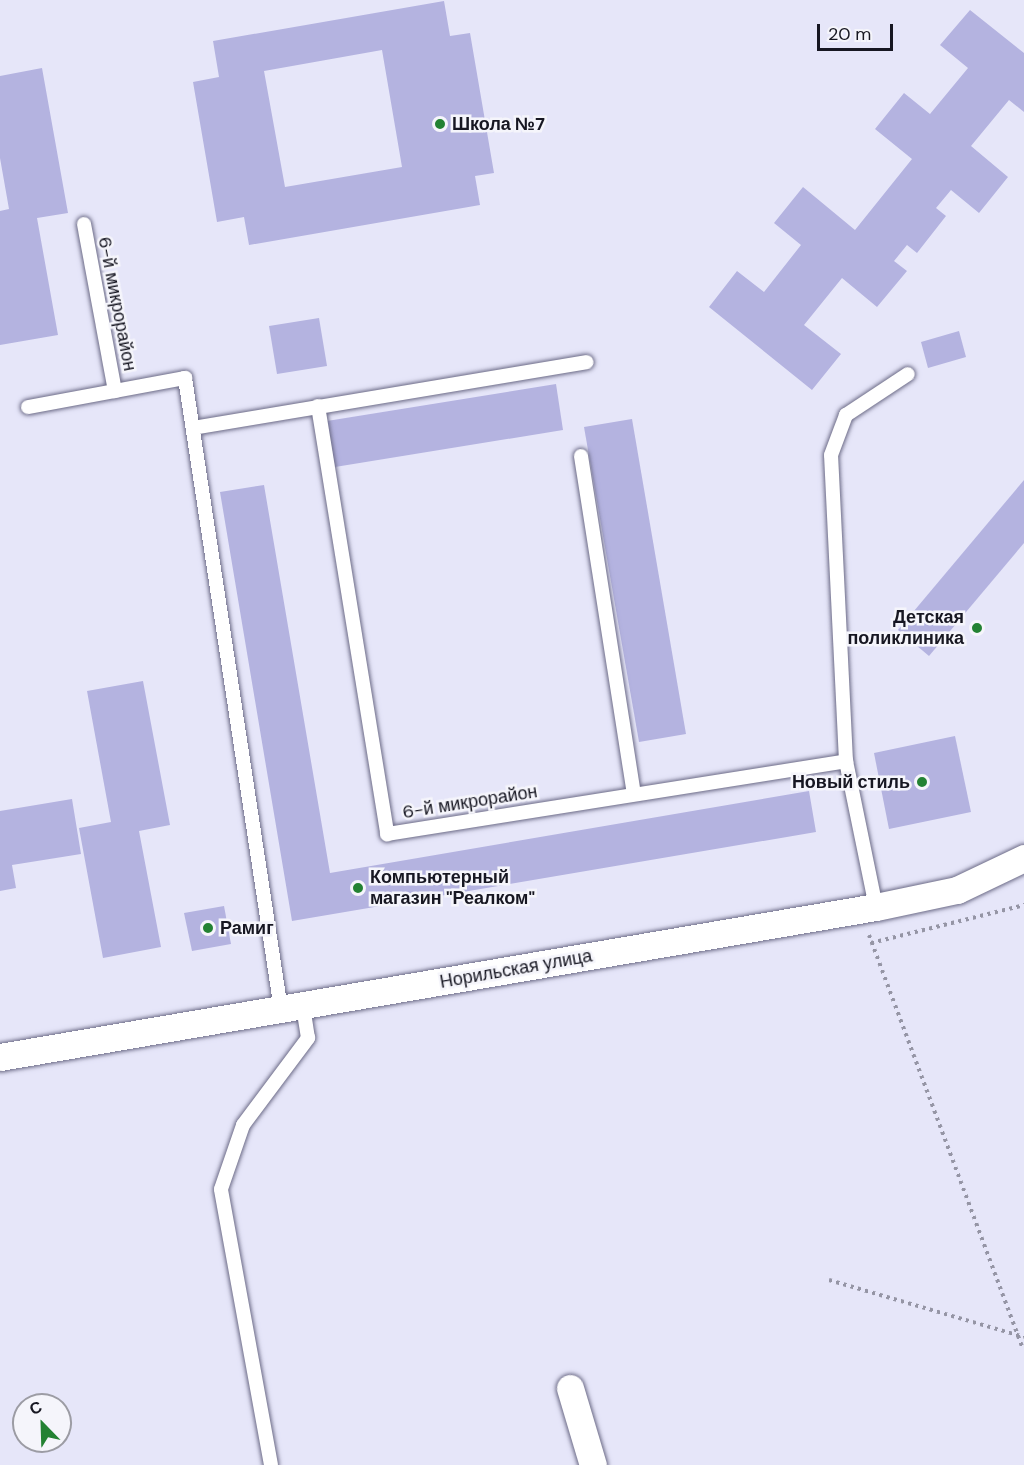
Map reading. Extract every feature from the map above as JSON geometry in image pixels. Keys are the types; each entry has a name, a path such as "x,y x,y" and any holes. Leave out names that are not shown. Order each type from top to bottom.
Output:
{"street":[{"name":"Норильская улица","path":"0,1058 292,1008 872,917 957,890 1024,858"},
{"path":"570,1388 592,1465"}],"lane":[{"name":"6-й микрорайон","path":"84,224 115,391"},
{"path":"193,428 586,362"},
{"path":"872,917 846,761 831,456 846,416 908,374"},
{"name":"6-й микрорайон","path":"28,407 185,378 292,1008 308,1038 243,1125 221,1189 271,1465"},
{"name":"6-й микрорайон","path":"318,406 387,834 846,761"},
{"path":"581,456 634,794"}],"path":[{"path":"870,943 1024,905"},
{"path":"872,917 870,943 1022,1346"},
{"path":"829,1280 1024,1337"}],"building":[{"name":"Школа №7","path":"444,1 450,36 470,33 494,173 475,176 480,205 249,245 244,217 217,222 193,82 219,77 213,41","holes":["382,50 402,167 285,187 264,71"]},
{"path":"970,10 1024,53 1024,112 1009,100 971,146 1008,177 979,213 951,190 936,208 946,216 917,253 907,245 894,261 907,271 877,307 842,278 804,325 841,354 812,390 709,307 737,271 764,292 801,245 774,223 803,187 855,230 912,159 875,129 904,93 930,114 968,68 940,45"},
{"path":"42,68 68,213 37,218 58,335 0,345 0,211 9,209 0,158 0,76"},
{"path":"319,318 327,366 277,374 269,326"},
{"path":"959,331 966,357 928,368 921,342"},
{"path":"556,384 563,430 335,467 327,421"},
{"path":"632,419 686,734 639,742 584,427"},
{"path":"1024,480 1024,543 929,656 898,630"},
{"path":"264,485 330,873 809,791 816,832 292,921 220,492"},
{"path":"143,681 170,825 139,831 161,947 103,958 79,828 111,822 87,691"},
{"name":"Новый стиль","path":"955,736 971,812 889,829 874,753"},
{"path":"72,799 81,854 12,865 16,888 0,891 0,811"},
{"name":"Рамиг","path":"224,906 231,944 192,951 184,913"}],"place":[{"name":"Школа №7","path":"440,124"},
{"name":"Детская поликлиника","path":"977,628"},
{"name":"Новый стиль","path":"922,782"},
{"name":"Компьютерный магазин \"Реалком\"","path":"358,888"},
{"name":"Рамиг","path":"208,928"}]}
